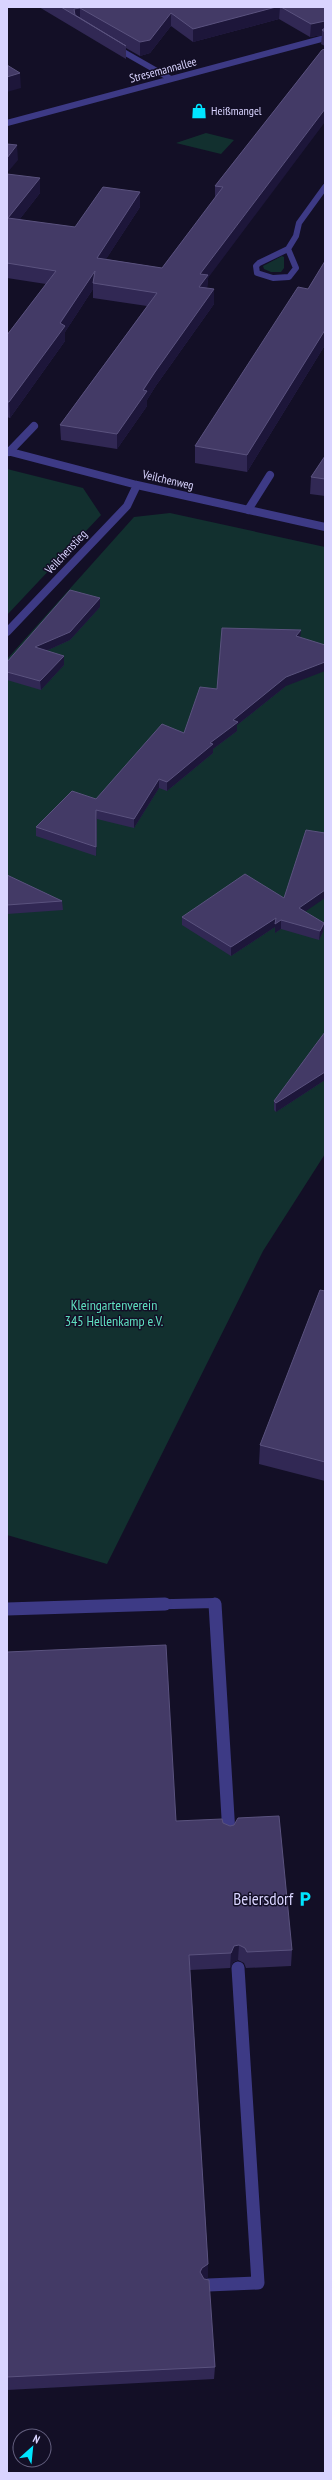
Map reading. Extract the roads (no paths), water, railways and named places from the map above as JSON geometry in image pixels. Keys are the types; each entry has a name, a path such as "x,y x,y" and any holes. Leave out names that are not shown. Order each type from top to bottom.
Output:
{"street":[{"name":"Stresemannallee","path":"7,123 325,38"},
{"path":"111,44 170,79"},
{"path":"288,249 296,268 291,276 284,278 268,278 257,272 256,266 259,263 288,249 296,236 299,223 325,187"},
{"path":"8,451 34,426"},
{"name":"Veilchenweg","path":"8,451 137,485 325,527"},
{"path":"248,510 270,475"},
{"name":"Veilchenstieg","path":"7,632 127,506 137,485"},
{"path":"7,1609 215,1603 229,1834"},
{"path":"208,2285 258,2283 238,1968"}],"place":[{"name":"Heißmangel","path":"199,111"},
{"name":"Beiersdorf","path":"305,1899"}],"park label":[{"name":"Kleingartenverein 345 Hellenkamp e.V.","path":"114,1314"}]}
